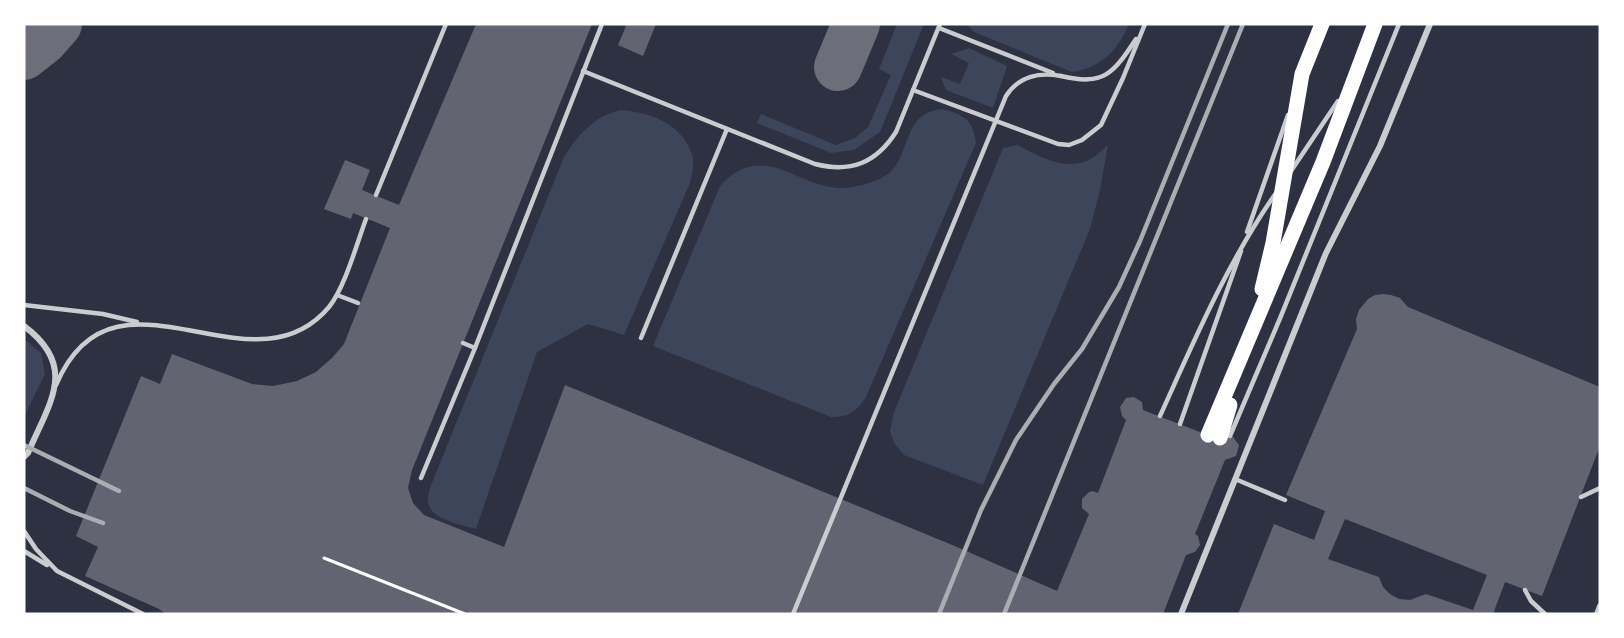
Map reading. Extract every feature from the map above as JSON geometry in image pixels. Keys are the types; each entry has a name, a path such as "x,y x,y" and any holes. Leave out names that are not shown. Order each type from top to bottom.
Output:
{"main road":[{"path":"1220,436 1252,329 1273,243 1302,74 1322,24"},
{"path":"1220,436 1374,25"}],"street":[{"path":"1181,614 1326,253 1380,146 1430,24"},
{"path":"24,326 36,335 52,357 56,370 56,385 25,457"},
{"path":"1597,614 1600,606"}],"lane":[{"path":"376,195 446,24"},
{"path":"421,478 475,348 602,24"},
{"path":"913,90 1058,144 1069,145 1082,140 1101,125 1123,78 1144,24"},
{"path":"1220,436 1281,316 1399,24"},
{"path":"1160,416 1216,291 1260,215 1332,112 1351,79 1374,25"},
{"path":"583,71 815,164 841,168 855,166 872,158 890,141 896,132 939,26 1061,76"},
{"path":"793,614 1006,96 1019,81 1038,74 1086,81 1097,79 1124,57 1141,32"},
{"path":"1180,424 1302,74"},
{"path":"641,338 727,129"},
{"path":"24,305 103,314 146,324 249,339 281,337 306,326 328,307 337,295 366,219"},
{"path":"337,295 358,303"},
{"path":"56,385 64,366 84,343 112,327 146,324"},
{"path":"463,343 475,348"},
{"path":"1236,479 1285,500"},
{"path":"1581,497 1600,488"},
{"path":"24,531 36,549 57,571"},
{"path":"24,551 57,571 143,614"},
{"path":"1526,590 1531,601 1545,614"}],"path":[{"path":"324,558 465,614"}],"shaded area":[{"path":"897,24 924,24 880,132 854,150 831,153 757,123 761,114 836,145 855,138 868,127 891,75 879,69"},
{"path":"966,24 1129,24 1120,42 1100,62 1072,72 974,32"},
{"path":"969,48 1007,66 993,108 946,90 941,77 960,84 969,63 951,54"},
{"path":"942,109 966,119 975,135 976,143 866,397 855,410 847,415 831,417 653,346 720,186 737,172 753,166 769,166 834,187 852,187 870,183 893,170 916,122 922,116"},
{"path":"620,110 642,113 663,121 680,134 693,157 690,183 624,335 588,324 537,352 476,529 447,521 430,508 428,497 430,489 564,157 575,141 594,122"},
{"path":"1017,145 1055,162 1072,164 1088,160 1108,145 1090,229 983,485 904,455 894,443 890,431 894,412 1003,148"},
{"path":"24,339 41,353 45,374 24,417"}],"building":[{"path":"476,24 592,24 412,470 408,488 413,503 424,515 504,547 565,385 957,547 1057,591 1089,514 1082,508 1082,499 1089,492 1098,493 1126,420 1122,416 1120,407 1126,398 1134,397 1142,402 1143,410 1218,439 1228,435 1233,437 1239,445 1236,456 1225,460 1195,534 1198,536 1200,545 1195,552 1186,555 1163,614 166,614 85,576 98,547 76,536 141,376 160,384 172,354 252,384 273,386 297,381 316,372 344,344 390,228 353,213 351,219 324,209 345,160 370,170 362,190 399,205"},
{"path":"622,24 656,24 643,56 618,45 626,26"},
{"path":"1383,294 1400,298 1408,307 1600,387 1600,446 1542,596 1505,582 1493,614 1238,614 1274,524 1314,540 1325,511 1286,495 1357,329 1356,319 1359,310 1368,299","holes":["1345,519 1487,575 1473,610 1426,594 1410,600 1399,599 1383,587 1379,577 1328,559"]}],"taxiway":[{"path":"24,56 43,41 58,24"},
{"path":"838,67 856,24"}],"railway":[{"path":"939,614 981,510 1016,440 1054,384 1082,349 1119,287 1228,24"},
{"path":"1004,614 1243,24"},
{"path":"24,445 119,491"},
{"path":"24,488 70,511 103,523"}]}
